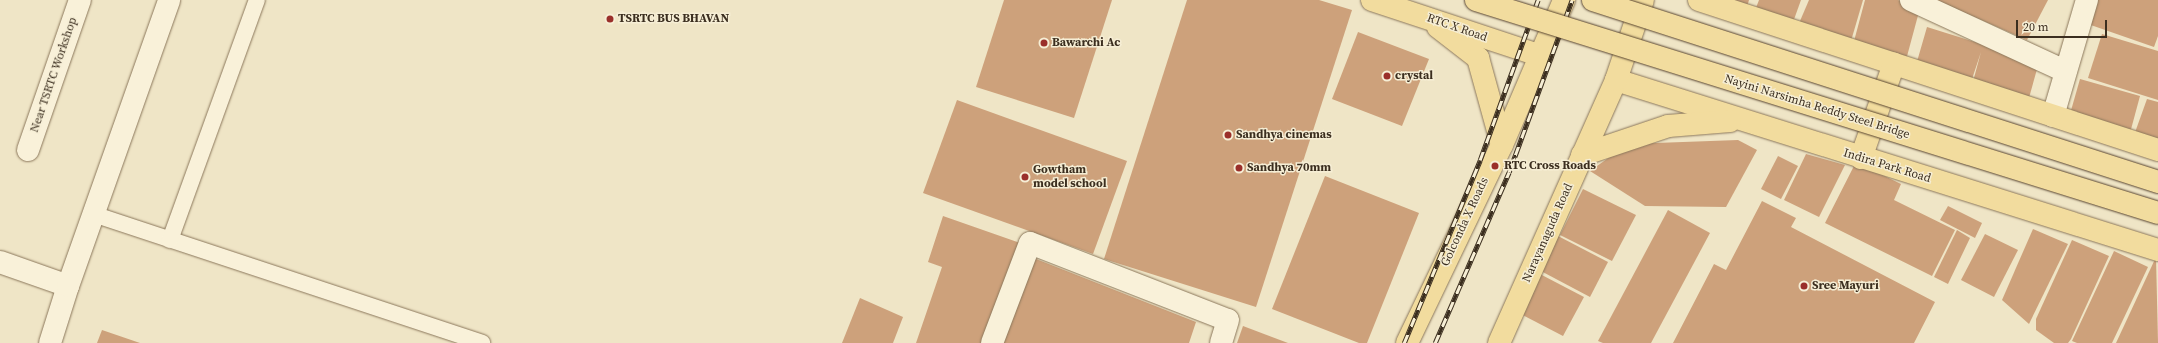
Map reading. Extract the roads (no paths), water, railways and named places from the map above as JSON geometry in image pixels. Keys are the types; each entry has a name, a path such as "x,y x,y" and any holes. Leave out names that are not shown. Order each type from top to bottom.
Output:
{"main road":[{"name":"RTC X Road","path":"1372,0 1541,56"},
{"name":"Nayini Narsimha Reddy Steel Bridge","path":"1476,0 2158,213"},
{"name":"Golconda X Roads","path":"1407,343 1502,145 1564,0"},
{"path":"1593,0 2158,182"},
{"name":"Narayanaguda Road","path":"1502,342 1582,155 1616,80 1643,0"},
{"path":"1699,0 2158,150"},
{"path":"1423,16 1478,58 1502,145"},
{"path":"1861,158 1894,64"},
{"name":"Indira Park Road","path":"1616,80 2158,250"},
{"path":"1582,155 1668,126 1740,120"}],"street":[{"name":"Near TSRTC Workshop","path":"28,150 80,0"},
{"path":"50,343 68,286 169,0"},
{"path":"1911,0 2065,71"},
{"path":"2053,116 2087,0"},
{"path":"992,343 1030,243 1228,320 1221,343"},
{"path":"0,262 68,286"}],"lane":[{"path":"170,240 257,0"},
{"path":"93,214 482,343"}],"railway":[{"path":"1404,343 1480,160 1538,0"},
{"path":"1435,343 1509,172 1572,0"}],"place":[{"name":"TSRTC BUS BHAVAN","path":"610,19"},
{"name":"Bawarchi Ac","path":"1044,43"},
{"name":"crystal","path":"1387,76"},
{"name":"Sandhya cinemas","path":"1228,135"},
{"name":"RTC Cross Roads","path":"1495,166"},
{"name":"Sandhya 70mm","path":"1239,168"},
{"name":"Gowtham model school","path":"1025,177"},
{"name":"Sree Mayuri","path":"1804,286"}]}
